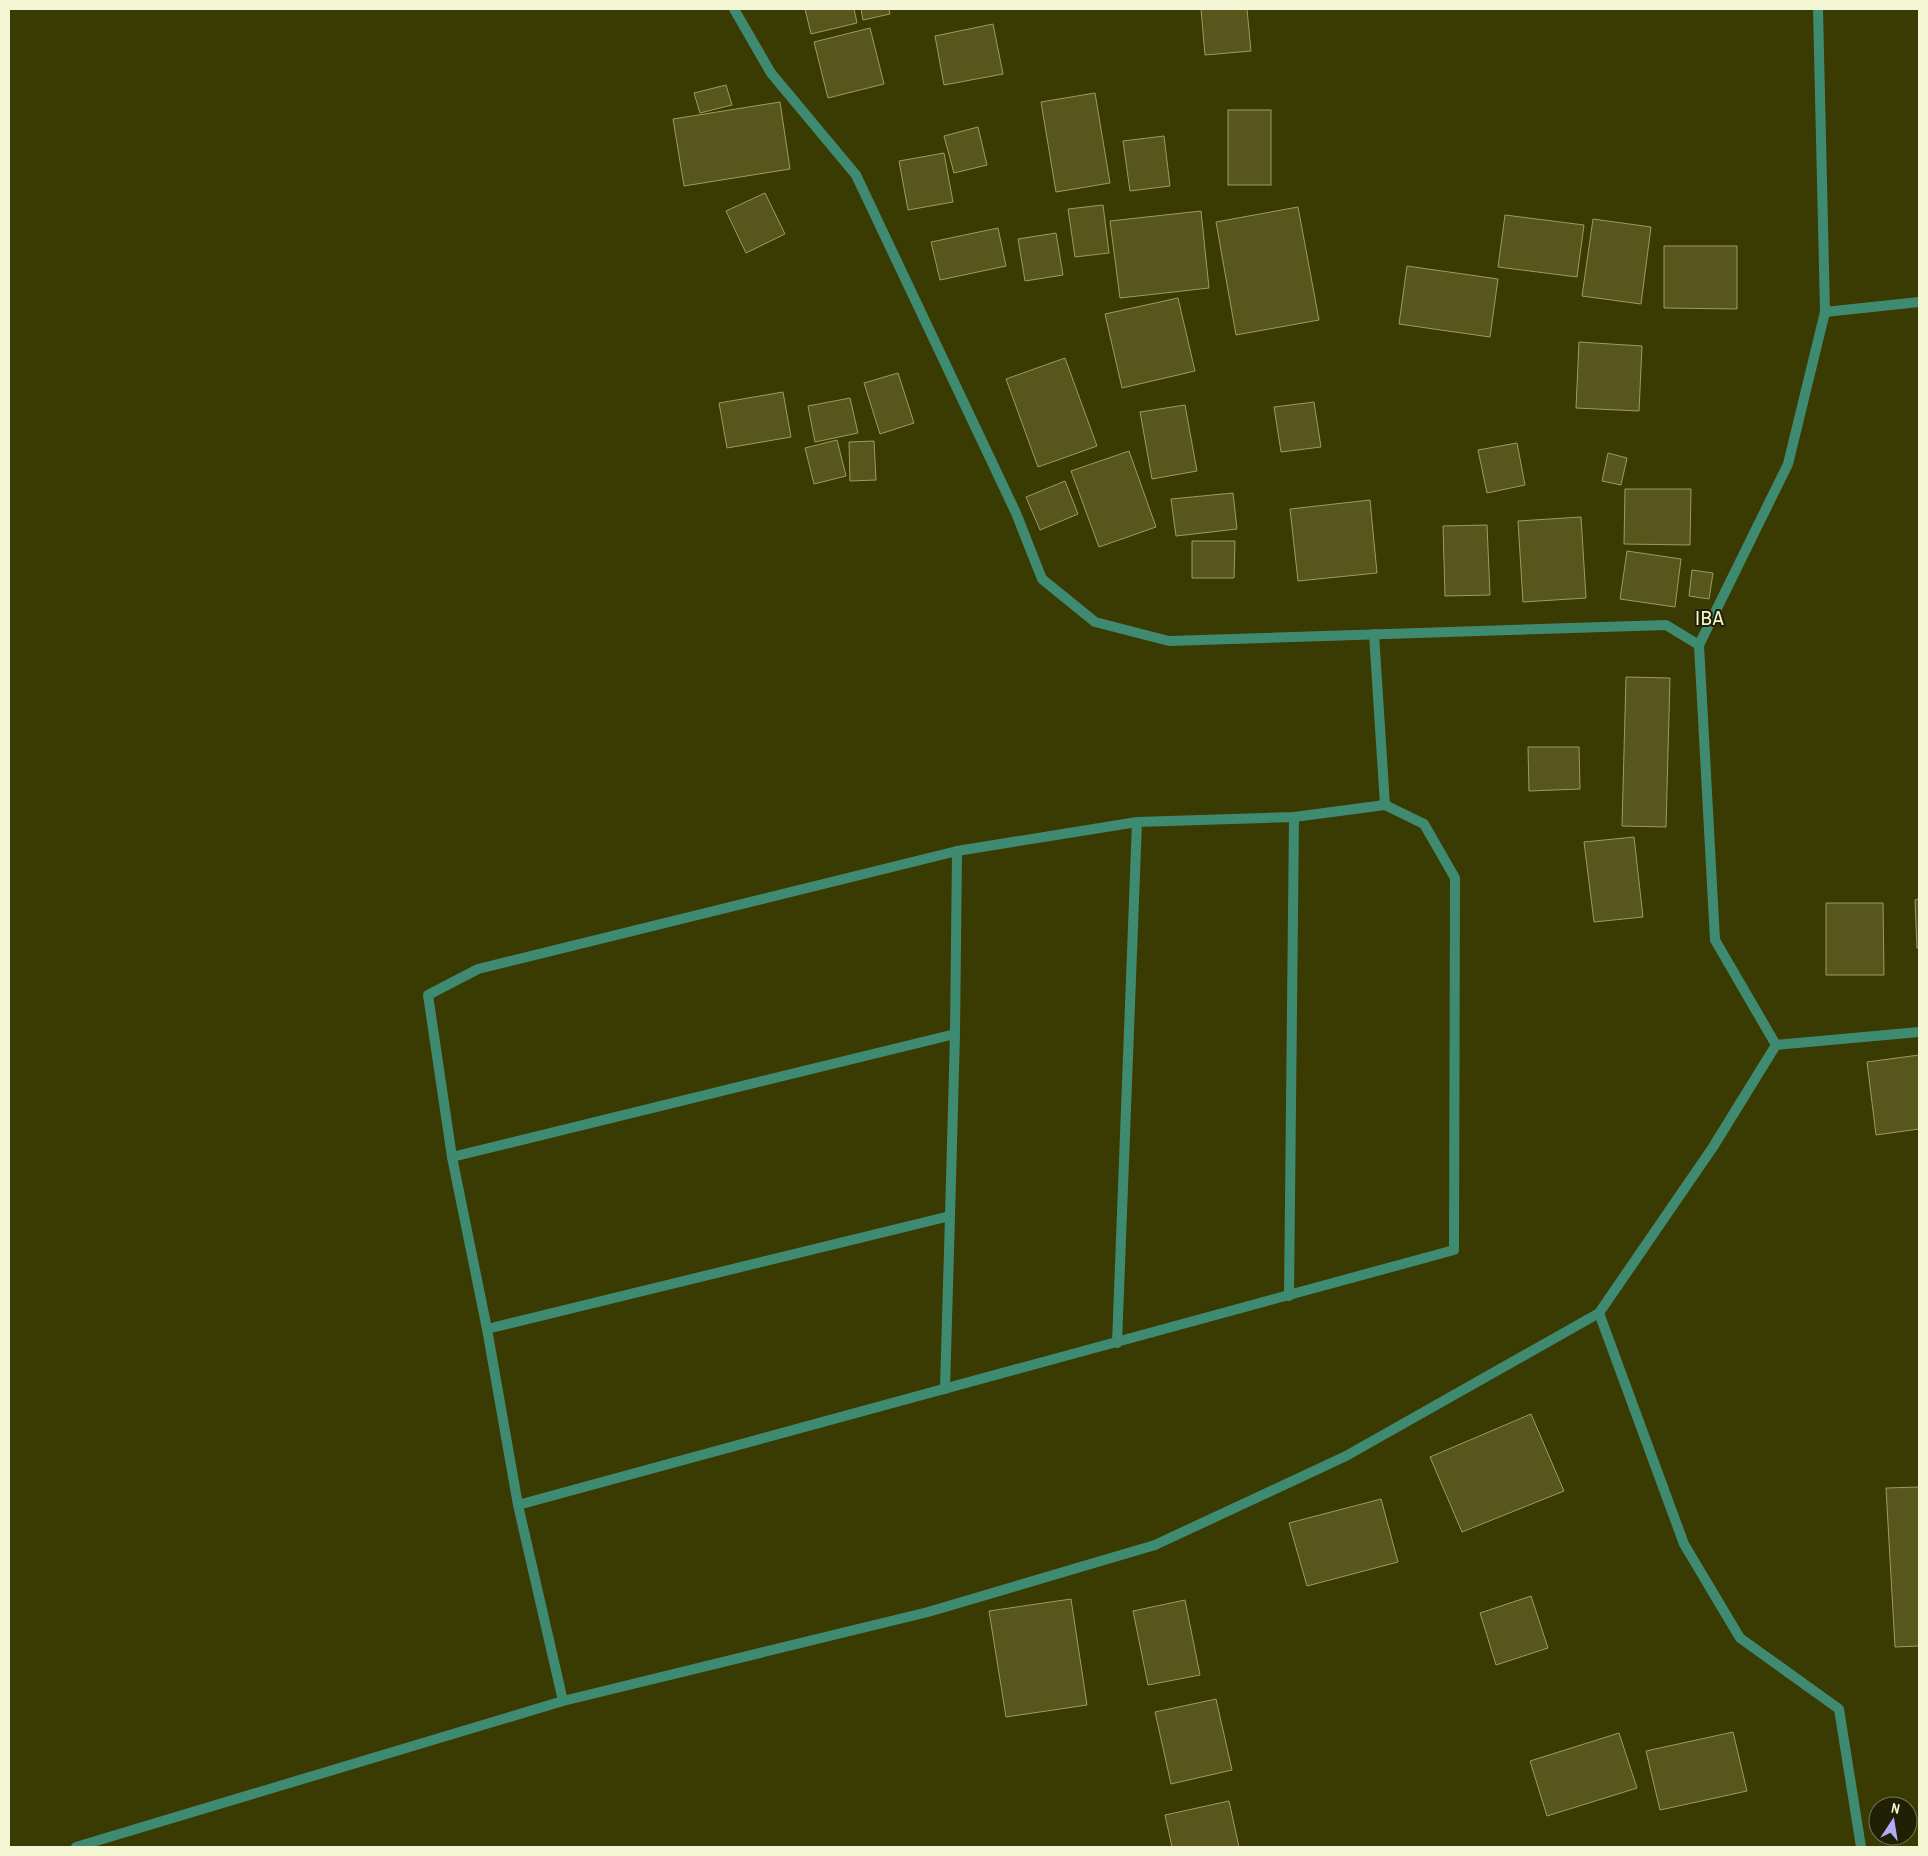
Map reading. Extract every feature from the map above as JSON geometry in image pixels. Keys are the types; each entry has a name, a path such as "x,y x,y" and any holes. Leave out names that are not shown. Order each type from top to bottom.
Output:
{"street":[{"path":"734,9 770,73 856,175 1012,504 1042,579 1095,622 1169,641 1666,625 1699,645"},
{"path":"1776,1045 1715,940 1699,645 1788,464 1825,312 1818,9"},
{"path":"1825,312 1919,302"},
{"path":"1374,634 1385,805"},
{"path":"518,1505 946,1390 1454,1250 1455,878 1424,824 1385,805 1294,817 1137,822 957,851 478,969 428,995 452,1158 487,1329 518,1505 563,1701"},
{"path":"1290,1296 1294,817"},
{"path":"1117,1343 1137,822"},
{"path":"946,1390 955,1034 957,851"},
{"path":"1776,1045 1919,1032"},
{"path":"452,1158 955,1034"},
{"path":"76,1847 563,1701 928,1612 1154,1545 1346,1456 1599,1313 1713,1147 1776,1045"},
{"path":"487,1329 950,1216"},
{"path":"1599,1313 1684,1544 1740,1638 1839,1709 1862,1847"}],"building":[{"path":"805,9 854,9 857,23 811,34"},
{"path":"861,9 889,9 890,14 863,20"},
{"path":"1201,9 1247,9 1251,51 1205,55"},
{"path":"993,24 1003,74 944,85 935,36"},
{"path":"870,28 884,84 828,98 814,42"},
{"path":"726,85 732,105 700,113 694,93"},
{"path":"1095,93 1110,183 1056,192 1041,102"},
{"path":"780,102 790,169 684,186 673,119"},
{"path":"1228,110 1271,110 1271,185 1228,185"},
{"path":"978,127 987,165 954,173 944,136"},
{"path":"1164,136 1170,186 1130,191 1123,141"},
{"path":"944,153 953,202 908,210 899,161"},
{"path":"765,193 785,234 746,253 726,211"},
{"path":"1103,205 1109,253 1075,257 1068,209"},
{"path":"1298,207 1319,320 1236,335 1216,222"},
{"path":"1201,211 1209,288 1120,298 1110,221"},
{"path":"1505,215 1584,225 1577,277 1498,267"},
{"path":"1593,219 1651,227 1641,304 1582,296"},
{"path":"998,228 1006,266 940,280 931,242"},
{"path":"1056,233 1063,275 1025,281 1018,239"},
{"path":"1664,246 1737,246 1737,309 1664,308"},
{"path":"1407,266 1498,279 1490,337 1399,324"},
{"path":"1178,298 1195,371 1122,388 1105,314"},
{"path":"1579,342 1642,346 1639,411 1576,408"},
{"path":"1065,358 1097,446 1038,467 1006,379"},
{"path":"898,373 914,423 880,434 864,383"},
{"path":"783,392 791,437 727,448 719,403"},
{"path":"850,398 858,433 815,442 808,406"},
{"path":"1314,402 1321,447 1281,452 1274,407"},
{"path":"1185,405 1197,471 1152,479 1140,412"},
{"path":"837,440 846,476 814,484 805,448"},
{"path":"874,441 876,480 850,481 849,442"},
{"path":"1517,443 1525,485 1487,493 1478,450"},
{"path":"1129,451 1156,527 1099,547 1071,471"},
{"path":"1608,453 1627,458 1621,485 1602,481"},
{"path":"1065,481 1078,514 1040,530 1026,497"},
{"path":"1625,489 1691,489 1690,545 1624,544"},
{"path":"1233,493 1237,529 1176,536 1171,499"},
{"path":"1370,500 1377,573 1298,581 1290,509"},
{"path":"1581,517 1586,598 1523,602 1518,521"},
{"path":"1487,525 1490,595 1445,596 1443,526"},
{"path":"1192,541 1235,541 1234,578 1192,578"},
{"path":"1627,551 1681,559 1675,607 1620,599"},
{"path":"1692,570 1713,573 1709,599 1689,596"},
{"path":"1626,677 1670,678 1666,827 1622,826"},
{"path":"1528,747 1579,747 1580,789 1529,791"},
{"path":"1634,837 1643,917 1594,922 1584,842"},
{"path":"1919,899 1919,948 1917,948 1915,900"},
{"path":"1826,903 1883,903 1884,975 1826,975"},
{"path":"1919,1055 1919,1129 1876,1135 1867,1062"},
{"path":"1531,1414 1564,1491 1462,1532 1430,1457"},
{"path":"1919,1487 1919,1646 1895,1647 1886,1488"},
{"path":"1381,1499 1398,1562 1307,1586 1289,1523"},
{"path":"1531,1596 1548,1648 1496,1665 1480,1613"},
{"path":"1071,1599 1087,1705 1006,1717 989,1611"},
{"path":"1185,1600 1200,1675 1148,1685 1133,1611"},
{"path":"1216,1699 1232,1770 1171,1784 1155,1712"},
{"path":"1733,1732 1747,1791 1660,1810 1646,1751"},
{"path":"1619,1733 1637,1788 1547,1816 1530,1761"},
{"path":"1229,1801 1239,1847 1172,1847 1165,1815"}],"district":[{"name":"IBA","path":"1710,618"}]}
